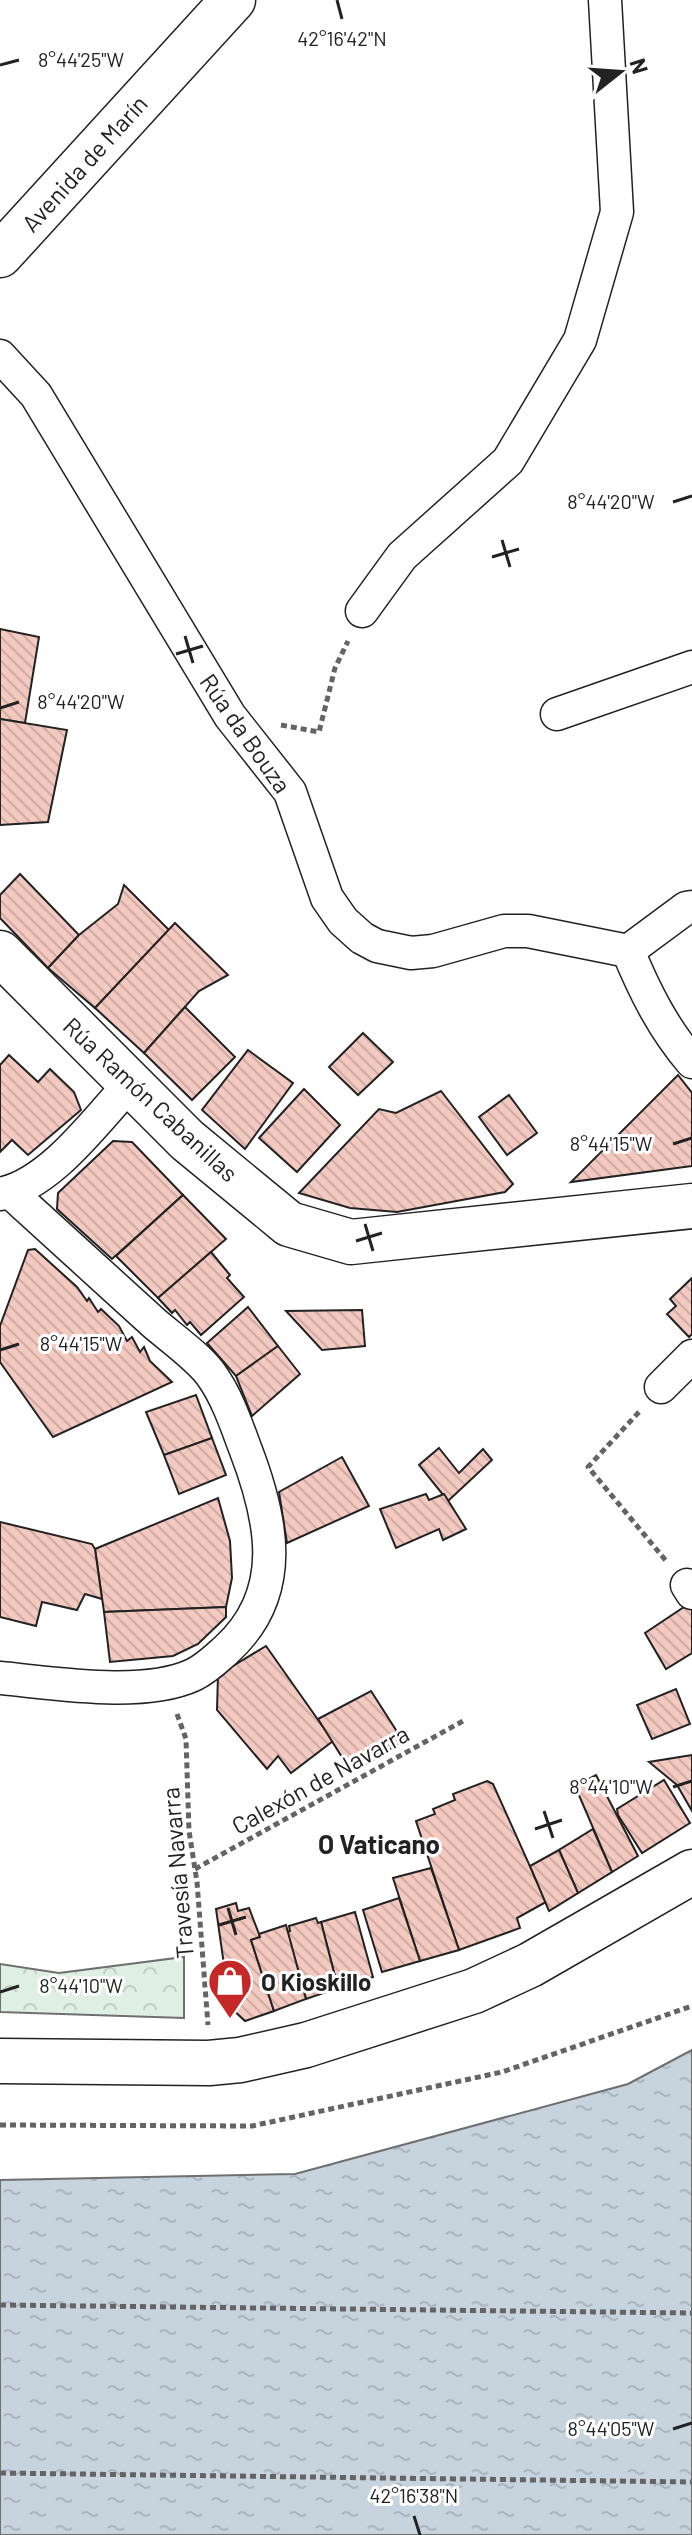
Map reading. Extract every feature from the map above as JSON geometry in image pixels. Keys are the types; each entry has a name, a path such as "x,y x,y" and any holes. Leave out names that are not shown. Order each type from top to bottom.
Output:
{"main road":[{"name":"Avenida de Marín","path":"0,255 233,0"},
{"name":"Rúa Ramón Cabanillas","path":"0,953 187,1140 289,1224 351,1242 692,1206"},
{"path":"0,2061 209,2063 240,2060 306,2045 474,1991 530,1965 692,1872"}],"street":[{"path":"362,611 402,556 508,461 580,340 617,212 605,0"},
{"name":"Rúa da Bouza","path":"0,356 36,395 230,716 290,792 327,898 343,921 362,938 377,946 411,953 433,951 504,931 528,931 628,951"},
{"path":"557,714 692,667"},
{"path":"692,907 686,908 628,951 660,1021 692,1062"},
{"path":"0,1678 97,1688 141,1686 191,1676 206,1668 238,1639 259,1608 269,1571 269,1525 259,1483 236,1422 212,1375 5,1193 51,1169 130,1084"},
{"path":"661,1387 692,1356"}],"path":[{"path":"230,716 319,732 335,668 362,611"},
{"path":"661,1387 588,1467 689,1589"},
{"name":"Travesía Navarra","path":"172,1681 175,1707 186,1739 189,1831 199,1896 209,2063"},
{"name":"Calexón de Navarra","path":"195,1869 463,1721"},
{"path":"0,2125 252,2126 502,2072 692,2006"},
{"path":"0,2305 692,2313"},
{"path":"0,2473 692,2482"}],"green space":[{"path":"184,1957 184,2018 0,2012 0,1964 59,1973"}],"water":[{"path":"692,2050 692,2535 0,2535 0,2180 295,2174 628,2084"}],"building":[{"path":"0,629 39,637 25,723 0,719"},
{"path":"0,719 67,730 48,822 0,825"},
{"path":"20,874 79,935 48,968 0,918 0,895"},
{"path":"124,885 169,930 95,1008 48,968 79,935 118,904"},
{"path":"175,923 228,975 199,991 144,1053 95,1008"},
{"path":"185,1007 235,1057 192,1100 144,1053"},
{"path":"363,1033 393,1062 358,1095 329,1067"},
{"path":"248,1050 293,1083 245,1149 202,1110"},
{"path":"9,1055 38,1082 50,1069 74,1092 81,1110 28,1155 12,1140 0,1152 0,1065"},
{"path":"678,1075 692,1093 692,1166 571,1182"},
{"path":"304,1089 340,1125 297,1172 259,1138"},
{"path":"441,1091 513,1184 505,1192 397,1212 350,1208 299,1193 379,1109 396,1113"},
{"path":"509,1095 537,1133 507,1155 479,1117"},
{"path":"113,1141 132,1142 183,1195 112,1259 57,1209 58,1193"},
{"path":"183,1195 226,1239 158,1298 116,1256"},
{"path":"35,1249 77,1287 87,1301 89,1298 98,1312 101,1309 119,1326 127,1341 132,1337 140,1352 144,1347 150,1361 172,1382 53,1437 0,1362 0,1326 28,1250"},
{"path":"211,1252 230,1275 227,1278 244,1297 201,1335 190,1322 187,1325 175,1310 172,1313 158,1298"},
{"path":"692,1278 692,1334 689,1337 667,1314 676,1306 670,1299"},
{"path":"248,1307 278,1346 236,1376 207,1343"},
{"path":"362,1310 365,1346 322,1350 286,1311"},
{"path":"278,1346 300,1374 252,1416 236,1376"},
{"path":"196,1395 212,1438 164,1455 146,1412"},
{"path":"212,1438 226,1475 179,1494 164,1455"},
{"path":"439,1448 459,1473 483,1449 492,1460 448,1501 419,1465"},
{"path":"342,1457 369,1506 287,1543 279,1492"},
{"path":"426,1494 429,1500 444,1494 466,1529 443,1540 439,1529 396,1548 380,1509"},
{"path":"218,1498 230,1541 232,1578 226,1607 104,1612 95,1549"},
{"path":"0,1522 92,1544 102,1599 85,1594 77,1610 42,1602 36,1626 0,1617"},
{"path":"690,1603 692,1653 666,1669 645,1633"},
{"path":"226,1607 226,1617 198,1644 173,1656 110,1662 104,1612"},
{"path":"266,1646 333,1741 291,1773 278,1756 267,1769 217,1710 218,1675"},
{"path":"676,1689 690,1724 652,1739 637,1705"},
{"path":"371,1691 403,1741 352,1773 318,1719"},
{"path":"692,1755 692,1811 677,1785 649,1762"},
{"path":"596,1775 638,1856 612,1872 575,1786"},
{"path":"664,1780 690,1823 642,1853 617,1809"},
{"path":"487,1781 493,1784 546,1902 517,1918 520,1928 459,1950 416,1821 435,1814 433,1809 455,1800 453,1794"},
{"path":"593,1829 612,1872 578,1893 559,1850"},
{"path":"559,1850 578,1893 549,1911 530,1866"},
{"path":"431,1868 459,1950 420,1961 393,1878"},
{"path":"399,1898 420,1961 382,1972 363,1910"},
{"path":"236,1903 238,1911 249,1908 259,1934 260,1937 251,1940 274,2011 245,2021 230,2007 216,1909"},
{"path":"355,1912 373,1977 338,1988 321,1922"},
{"path":"316,1918 318,1923 321,1922 338,1988 306,1999 287,1932 290,1931 289,1926"},
{"path":"286,1925 306,1999 274,2011 251,1940"}],"place":[{"name":"O Kioskillo","path":"230,2020"}],"district":[{"name":"O Vaticano","path":"379,1843"}]}
